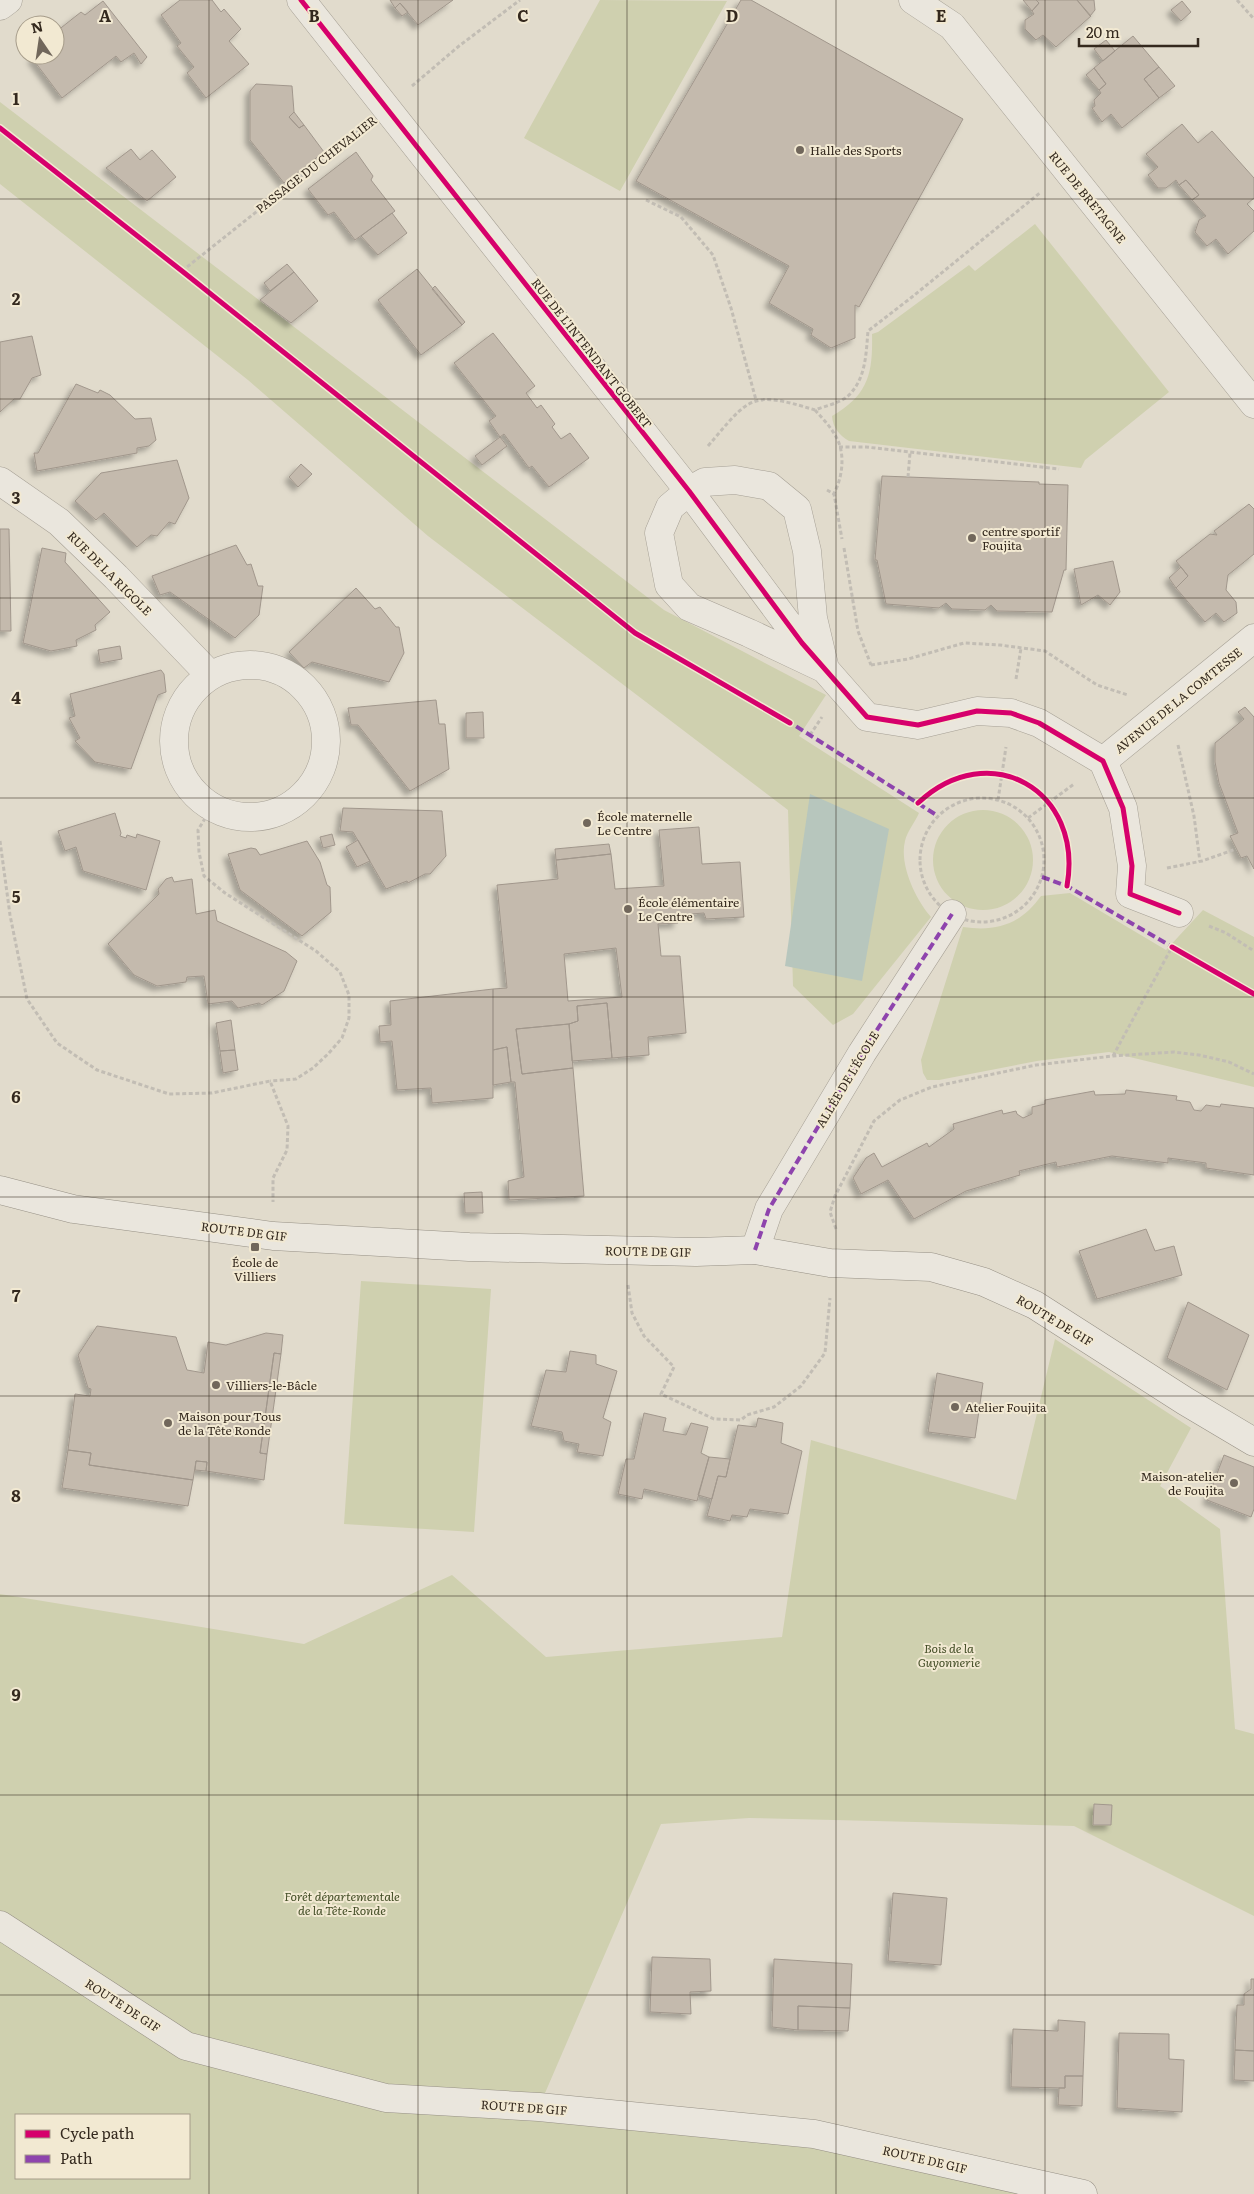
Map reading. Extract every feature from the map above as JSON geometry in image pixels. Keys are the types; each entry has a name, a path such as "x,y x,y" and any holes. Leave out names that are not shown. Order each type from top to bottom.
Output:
{"street":[{"path":"0,6 8,0"},
{"name":"RUE DE L'INTENDANT GOBERT","path":"301,0 684,486 802,643 867,718 918,725 977,711 1011,713 1039,723 1103,761"},
{"name":"RUE DE BRETAGNE","path":"914,0 952,26 1254,404"},
{"path":"735,480 768,486 797,508 807,551 813,618 825,669 689,607 669,585 659,533 670,507 684,486 705,482 735,480"},
{"name":"RUE DE LA RIGOLE","path":"0,481 59,522 116,577 210,675"},
{"name":"AVENUE DE LA COMTESSE","path":"1103,761 1254,638"},
{"path":"258,665 282,671 303,685 318,704 326,728 326,752 319,776 304,796 284,810 260,817 235,816 212,807 192,790 178,768 173,742 178,716 190,692 210,675 233,666 258,665"},
{"path":"1103,761 1123,808 1132,866 1130,894 1179,913"},
{"name":"ALLÉE DE L'ÉCOLE","path":"755,1250 769,1209 862,1054 952,914"},
{"name":"ROUTE DE GIF","path":"0,1190 73,1209 272,1236 469,1248 696,1252 755,1250 830,1263 931,1267 984,1282 1035,1306 1185,1401 1254,1442"},
{"name":"ROUTE DE GIF","path":"0,1925 186,2046 386,2098 539,2107 814,2134 1083,2194"}],"path":[{"path":"1237,0 1254,19"},
{"path":"816,410 847,397 861,379 866,361 868,330 920,291 1066,170"},
{"path":"646,200 681,217 712,255 732,308 756,400"},
{"path":"684,486 737,413 751,402 768,398 785,400 816,410 836,436 842,464 834,494 801,526"},
{"path":"839,447 866,447 1059,469"},
{"path":"908,477 910,453"},
{"path":"871,665 908,659 964,643 1000,645 1045,651 1097,685 1131,696"},
{"path":"1184,738 1178,744 1194,816 1201,862 1236,849"},
{"path":"1028,818 1050,804 1103,761"},
{"path":"993,775 1009,777"},
{"path":"977,798 998,800 1014,807 1028,818 1040,836 1044,856 1042,876 1034,894 1022,908 1006,917 988,922 969,921 952,914 937,902 926,887 920,869 921,849 927,832 938,816 956,804 977,798"},
{"path":"1044,798 1054,811"},
{"path":"0,841 10,915 27,999 56,1043 97,1070 169,1094 212,1093 270,1081 296,1078 313,1068 342,1038 349,1018 349,995 340,972 316,951 225,893 204,876 199,852 198,830 212,807"},
{"path":"1179,913 1195,927 1212,925 1254,951"},
{"path":"1113,1056 1172,946"},
{"path":"840,1237 830,1212 835,1196 874,1121 900,1100 932,1086 1036,1065 1113,1056 1174,1052 1199,1055 1229,1062 1254,1074"},
{"path":"270,1081 288,1126 287,1150 272,1178 272,1236"},
{"path":"628,1251 628,1285 632,1313 644,1336 674,1367 661,1394 714,1419 741,1420 747,1415 774,1407 801,1386 825,1353 830,1312 830,1263"}],"green space":[{"path":"600,0 727,1 620,191 524,138"},
{"path":"0,102 664,610 826,695 799,736 919,813 905,841 904,861 910,882 925,910 931,917 853,1014 833,1025 793,986 788,810 428,536 248,380 0,184"},
{"path":"1035,224 1169,392 1085,460 1081,468 849,441 842,436 835,428 832,416 854,400 866,382 871,361 872,334 878,332 969,265 975,271"},
{"path":"983,810 1002,814 1018,825 1029,841 1033,860 1029,879 1018,895 1002,906 983,910 964,906 948,895 937,879 933,860 937,841 948,825 964,814"},
{"path":"1070,893 1166,950 1203,910 1254,937 1254,1087 1109,1052 1037,1061 939,1080 927,1080 923,1073 921,1060 963,927 987,928 1007,924 1025,913 1041,896"},
{"path":"361,1281 491,1289 474,1532 344,1524"},
{"name":"Forêt départementale de la Tête-Ronde","path":"1055,1339 1191,1428 1160,1486 1220,1529 1235,1729 1254,1734 1254,1916 1074,1826 749,1818 661,1824 539,2107 814,2134 1083,2194 0,2194 0,1594 304,1644 452,1575 546,1657 782,1637 811,1440 1016,1500"}],"shaded area":[{"path":"810,794 889,829 862,981 785,966"}],"building":[{"path":"180,0 212,0 221,12 224,9 241,29 229,41 249,64 206,98 187,73 194,67 177,46 181,43 161,15"},
{"path":"390,0 453,0 418,25 400,3 395,8"},
{"name":"Halle des Sports","path":"741,0 751,0 963,119 859,307 855,305 855,338 831,348 811,335 813,329 769,303 789,266 636,181"},
{"path":"1023,0 1036,0 1039,3 1032,11"},
{"path":"1036,0 1077,0 1091,16 1056,47 1043,35 1036,40 1025,29 1025,20 1034,14 1032,11 1039,3"},
{"path":"1077,0 1094,0 1095,10 1090,16"},
{"path":"103,1 147,57 141,64 134,53 121,62 116,56 62,98 37,65 65,65 65,25 81,12 85,15"},
{"path":"1182,1 1191,12 1181,21 1171,10"},
{"path":"400,3 408,12 402,16 395,8"},
{"path":"1133,36 1159,67 1144,79 1159,98 1122,128 1111,114 1102,122 1092,108 1095,106 1094,100 1101,93 1099,90 1106,84 1094,68"},
{"path":"1106,40 1115,51 1103,61 1094,49"},
{"path":"1159,67 1175,86 1159,98 1144,79"},
{"path":"1094,68 1106,84 1099,90 1086,75"},
{"path":"256,84 292,86 294,112 289,117 299,128 304,125 324,152 284,183 250,140 250,91"},
{"path":"294,112 304,125 299,128 289,117"},
{"path":"1182,124 1198,143 1212,131 1254,178 1254,198 1247,204 1254,211 1254,231 1228,254 1216,239 1207,246 1195,232 1199,220 1206,216 1192,200 1199,195 1186,180 1179,185 1176,180 1166,188 1158,188 1148,175 1158,167 1146,154"},
{"path":"131,149 140,160 152,150 176,177 147,201 106,168"},
{"path":"356,152 373,176 371,180 395,211 355,240 334,212 328,215 308,189"},
{"path":"1186,180 1199,195 1192,200 1179,185"},
{"path":"392,213 407,233 378,255 361,236"},
{"path":"287,264 294,272 270,291 264,283"},
{"path":"417,269 462,325 421,355 378,300"},
{"path":"294,272 318,301 291,323 260,300"},
{"path":"435,286 465,322 462,325 432,289"},
{"path":"493,333 535,386 526,393 537,408 541,405 555,424 552,427 561,439 570,433 589,458 549,487 532,466 529,468 504,434 500,437 489,421 496,416 454,363"},
{"path":"32,336 41,375 32,378 20,399 14,399 0,412 0,342"},
{"path":"76,384 98,393 100,390 110,395 135,419 151,418 156,440 149,446 137,448 137,453 37,471 34,453 38,453"},
{"path":"500,437 507,446 482,465 475,456"},
{"path":"177,460 189,498 175,524 169,522 157,536 151,535 137,547 104,513 96,520 75,501 101,473"},
{"path":"301,464 312,474 298,487 289,477"},
{"name":"centre sportif Foujita","path":"882,476 1039,482 1039,484 1068,485 1066,570 1064,570 1052,612 997,611 991,605 985,610 952,609 946,603 939,608 886,604 877,560 875,560"},
{"path":"1249,504 1254,509 1254,554 1228,575 1226,590 1236,602 1237,613 1224,622 1216,613 1205,622 1176,588 1188,576 1176,561 1210,534 1217,535 1214,531"},
{"path":"0,529 9,529 11,631 0,631"},
{"path":"236,545 247,565 251,564 258,586 263,586 259,615 235,638 170,592 160,595 152,576"},
{"path":"42,548 66,553 65,562 110,612 95,625 96,630 76,640 77,646 51,651 23,643"},
{"path":"1113,561 1120,592 1110,605 1098,595 1081,605 1074,569"},
{"path":"1181,567 1188,576 1176,588 1169,578"},
{"path":"356,588 375,609 380,607 396,627 399,627 404,653 389,682 312,662 304,668 289,652"},
{"path":"120,646 122,659 100,663 98,650"},
{"path":"161,670 164,674 166,692 158,695 131,769 95,762 75,741 80,738 69,718 75,716 70,694"},
{"path":"436,700 439,724 445,724 449,769 410,791 358,725 351,725 348,708"},
{"path":"1245,707 1254,717 1254,869 1247,856 1241,858 1230,836 1238,833 1219,783 1215,762 1215,743 1244,719 1238,712"},
{"path":"483,712 484,738 466,738 466,713"},
{"path":"343,808 442,811 446,856 430,874 425,874 408,883 407,881 386,889 353,832 340,831"},
{"path":"115,813 121,833 120,836 126,838 127,835 136,838 137,834 160,841 146,890 83,871 76,847 65,851 58,831"},
{"path":"699,827 702,864 740,862 744,917 706,919 704,913 677,915 678,923 658,924 661,956 680,956 686,1033 648,1037 649,1055 612,1058 607,1003 577,1006 578,1021 569,1024 516,1029 522,1074 573,1068 584,1196 509,1200 508,1181 524,1177 515,1082 511,1082 507,1047 493,1050 493,989 507,988 497,885 558,879 556,860 611,854 615,889 664,886 659,830","holes":["616,948 622,997 568,1001 564,954"]},
{"path":"332,834 335,845 323,848 320,837"},
{"path":"358,840 370,861 357,867 346,847"},
{"path":"307,841 320,862 327,885 330,887 331,912 302,936 240,890 228,854 251,848 256,849 260,855"},
{"path":"609,844 611,854 556,860 555,849"},
{"path":"172,877 174,882 192,879 196,914 215,910 217,921 286,952 297,961 284,991 262,1005 259,1003 238,1008 232,1001 208,1004 204,976 187,977 186,982 157,986 134,975 108,944 159,894 158,889 166,879"},
{"path":"493,989 493,1098 432,1103 431,1088 397,1090 392,1041 380,1042 379,1026 391,1025 390,1001"},
{"path":"607,1003 612,1058 572,1061 569,1024 578,1021 577,1006"},
{"path":"231,1020 235,1050 220,1051 216,1023"},
{"path":"569,1024 573,1068 522,1074 516,1029"},
{"path":"507,1047 511,1082 493,1085 493,1050"},
{"path":"235,1050 238,1070 223,1073 220,1051"},
{"path":"1126,1090 1177,1096 1176,1100 1190,1102 1194,1110 1201,1111 1206,1105 1220,1107 1221,1104 1254,1108 1254,1175 1206,1168 1206,1163 1168,1158 1168,1163 1112,1156 1057,1167 1056,1162 1019,1171 1020,1175 966,1191 914,1219 888,1180 861,1194 853,1178 866,1158 874,1153 882,1167 927,1143 929,1147 954,1129 953,1124 1002,1110 1003,1114 1016,1111 1023,1118 1032,1114 1032,1107 1045,1104 1045,1100 1094,1091 1095,1095 1125,1094"},
{"path":"482,1192 483,1213 465,1213 464,1193"},
{"path":"1146,1229 1155,1251 1174,1246 1182,1275 1097,1299 1079,1251"},
{"path":"1188,1302 1249,1335 1227,1390 1167,1358"},
{"name":"Maison pour Tous de la Tête Ronde","path":"97,1326 176,1337 187,1370 204,1373 208,1342 226,1345 266,1333 283,1335 281,1354 274,1353 260,1453 267,1454 264,1480 206,1471 207,1462 196,1461 193,1480 89,1465 91,1453 68,1450 75,1394 90,1396 91,1389 88,1388 78,1355"},
{"path":"570,1351 596,1355 596,1364 617,1371 603,1418 611,1422 603,1456 577,1452 579,1444 564,1441 562,1432 531,1426 546,1370 566,1372"},
{"path":"274,1353 281,1354 267,1454 260,1453"},
{"name":"Atelier Foujita","path":"937,1373 983,1383 975,1438 928,1432"},
{"path":"644,1413 666,1418 663,1431 686,1435 691,1423 708,1427 701,1453 709,1457 697,1501 644,1489 642,1499 618,1494 626,1459 634,1459"},
{"path":"758,1418 783,1423 781,1443 802,1451 788,1514 750,1509 747,1517 732,1515 730,1521 707,1516 718,1476 726,1477 738,1425 756,1427"},
{"path":"68,1450 91,1453 89,1465 193,1480 188,1506 62,1488"},
{"name":"Maison-atelier de Foujita","path":"1224,1455 1254,1467 1254,1509 1251,1517 1207,1500"},
{"path":"709,1457 730,1459 726,1477 718,1476 712,1499 698,1495"},
{"path":"196,1461 207,1462 206,1471 195,1470"},
{"path":"1094,1804 1112,1805 1111,1825 1093,1825"},
{"path":"893,1893 947,1898 941,1965 888,1961"},
{"path":"652,1957 710,1959 711,1991 690,1992 691,2014 650,2012"},
{"path":"774,1959 852,1964 850,2008 798,2006 798,2030 772,2027"},
{"path":"1251,1979 1254,1979 1254,2051 1235,2050 1237,2005 1244,2005 1244,1994 1251,1989"},
{"path":"798,2006 850,2008 848,2031 798,2030"},
{"path":"1058,2020 1085,2022 1083,2076 1065,2076 1065,2088 1011,2087 1013,2029 1058,2031"},
{"path":"1119,2033 1169,2034 1169,2059 1184,2060 1182,2112 1117,2108"},
{"path":"1235,2050 1254,2051 1254,2081 1234,2080"},
{"path":"1065,2076 1083,2076 1082,2106 1058,2105 1059,2088 1065,2088"}],"marked path":[{"path":"786,720 938,816"},
{"path":"1042,877 1067,886 1176,949"},
{"path":"755,1250 769,1209 862,1053 952,914"}],"cycle path":[{"path":"301,0 689,491 802,643 867,717 918,725 977,711 1011,713 1039,723 1103,761 1123,808 1132,866 1130,894 1179,913"},
{"path":"0,128 635,633 790,723"},
{"path":"918,803 945,783 974,774 1001,775 1026,783 1046,800 1061,823 1068,852 1067,886"},
{"path":"1172,947 1254,994"}],"place":[{"name":"Halle des Sports","path":"800,150"},
{"name":"centre sportif Foujita","path":"972,538"},
{"name":"École maternelle Le Centre","path":"587,823"},
{"name":"École élémentaire Le Centre","path":"628,909"},
{"name":"École de Villiers","path":"255,1247"},
{"name":"Villiers-le-Bâcle","path":"216,1385"},
{"name":"Atelier Foujita","path":"955,1407"},
{"name":"Maison pour Tous de la Tête Ronde","path":"168,1423"},
{"name":"Maison-atelier de Foujita","path":"1234,1483"}],"park label":[{"name":"Bois de la Guyonnerie","path":"949,1655"}]}
